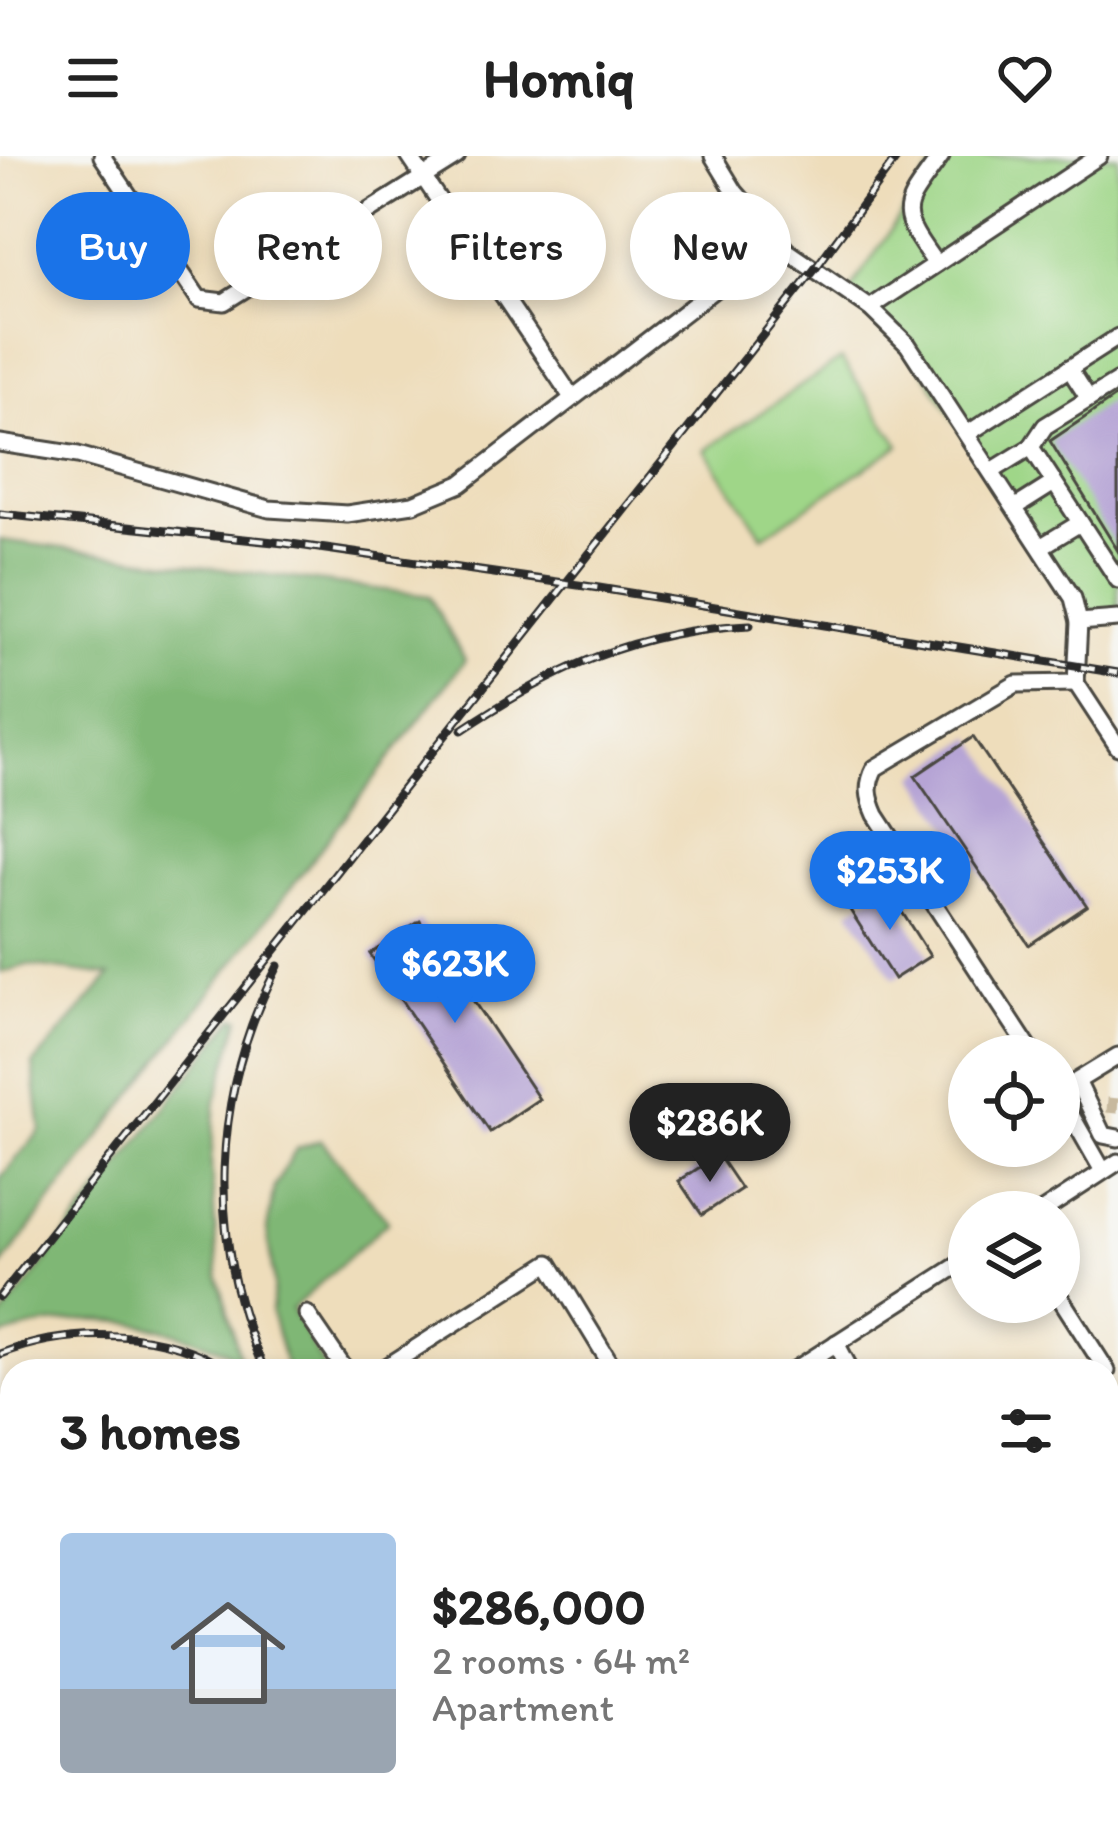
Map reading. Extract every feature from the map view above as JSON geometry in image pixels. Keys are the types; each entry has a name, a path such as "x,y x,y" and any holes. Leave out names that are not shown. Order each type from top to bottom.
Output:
{"street":[{"path":"102,156 199,299 213,303 224,302 457,156"},
{"path":"409,156 571,396"},
{"path":"713,156 734,192"},
{"path":"936,264 908,225 909,201 941,156"},
{"path":"870,308 1099,156"},
{"path":"791,251 870,308 908,344 1042,546 1072,598 1079,622 1076,683 1118,747"},
{"path":"0,443 78,455 269,509 346,514 413,505 461,484 699,300"},
{"path":"967,434 1118,338"},
{"path":"1070,368 1089,399"},
{"path":"992,471 1031,447 1045,426 1118,381"},
{"path":"1031,447 1118,580"},
{"path":"1016,508 1054,483"},
{"path":"1042,546 1080,523"},
{"path":"1079,622 1118,619"},
{"path":"1020,1035 876,815 868,781 875,768 1016,684 1076,683"},
{"path":"1118,1056 1076,1082 1103,1135 1118,1138"},
{"path":"1080,1109 1088,1104 1107,1105"},
{"path":"1074,1191 1111,1167 1080,1125"},
{"path":"399,1359 549,1263 608,1359"},
{"path":"811,1359 948,1271"},
{"path":"307,1314 338,1359"},
{"path":"1076,1323 1099,1359"},
{"path":"836,1343 845,1359"}],"green space":[{"path":"940,156 1118,156 1118,619 1079,622 908,345 849,293"},
{"path":"841,359 900,445 763,536 705,450"},
{"path":"0,540 429,596 465,660 0,1268 0,1178 41,1130 33,1065 110,976 27,965 0,973"},
{"path":"235,1017 240,1018 216,1101 211,1162 218,1275 240,1359 191,1338 136,1324 69,1322 0,1337 0,1320"},
{"path":"321,1140 388,1221 292,1309 319,1359 284,1359 271,1312 274,1285 267,1230 274,1187 296,1149"}],"building":[{"path":"1118,395 1118,551 1050,441"},
{"path":"973,737 1087,906 1029,945 915,776"},
{"path":"886,887 930,956 894,979 850,910"},
{"path":"420,921 539,1099 490,1132 370,954"},
{"path":"718,1155 741,1189 702,1215 679,1181"}],"tunnel":[{"path":"1107,1105 1118,1106"}],"railway":[{"path":"0,1297 815,269 898,156"},
{"path":"0,514 284,543 599,588 1118,673"},
{"path":"462,730 530,688 598,656 670,635 750,625"},
{"path":"260,1359 232,1270 224,1167 240,1064 278,966"},
{"path":"0,1354 56,1339 116,1336 176,1346 207,1359"}]}
